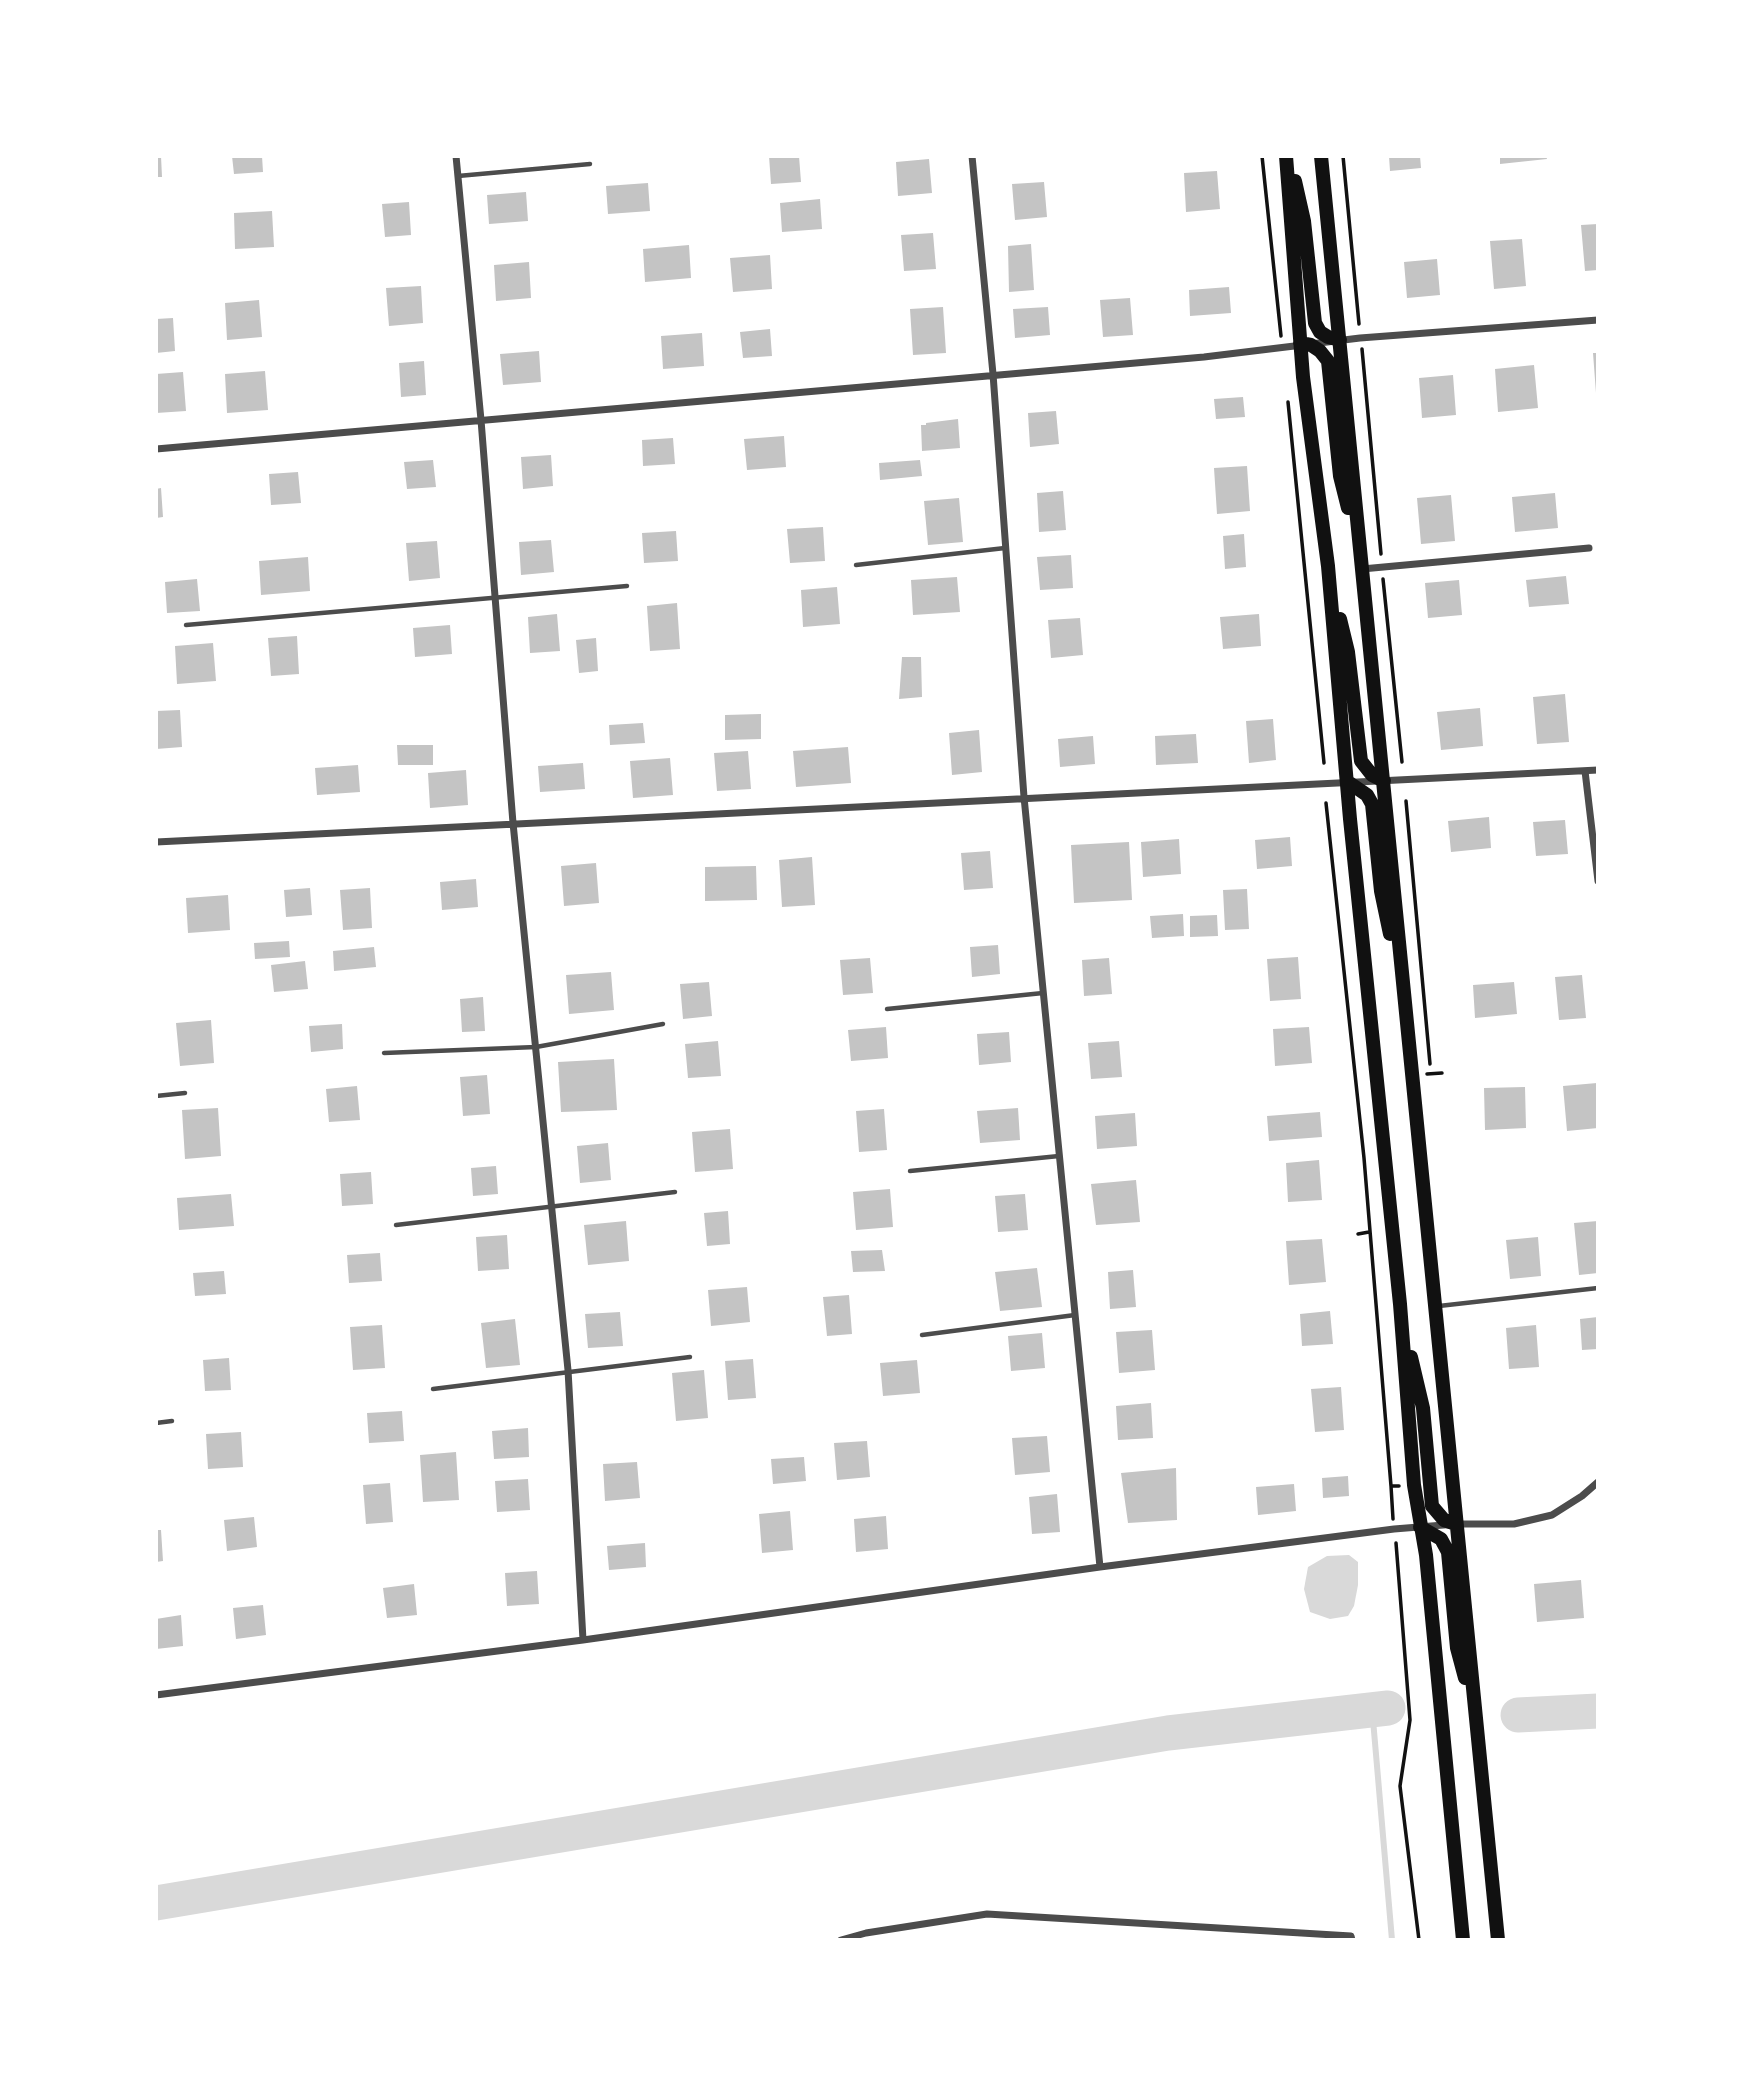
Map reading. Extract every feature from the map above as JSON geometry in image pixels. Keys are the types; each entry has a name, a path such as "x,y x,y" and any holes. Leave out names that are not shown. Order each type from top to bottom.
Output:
{"main road":[{"path":"1288,156 1304,220 1315,323 1320,332 1339,340"},
{"path":"1288,156 1300,344 1328,566 1351,833 1464,1940"},
{"path":"1321,156 1498,1940"},
{"path":"1300,344 1311,345 1328,361 1340,476 1359,546"},
{"path":"1328,566 1348,652 1361,761 1372,775 1384,781"},
{"path":"1348,782 1367,795 1372,804 1381,891 1404,1000"},
{"path":"1400,1304 1423,1408 1432,1506 1444,1520 1456,1524"},
{"path":"1420,1527 1441,1539 1448,1552 1457,1648 1475,1720"}],"street":[{"path":"456,156 481,420 513,823 568,1370 583,1640"},
{"path":"972,156 993,374 1024,797 1100,1567"},
{"path":"156,449 1204,357 1360,338 1598,320"},
{"path":"1361,569 1589,548"},
{"path":"156,842 1598,770"},
{"path":"1585,771 1598,881"},
{"path":"156,1695 583,1640 1100,1567 1420,1527 1514,1524 1552,1515 1598,1482"},
{"path":"841,1940 866,1933 987,1914 1351,1938"}],"lane":[{"path":"458,176 590,164"},
{"path":"856,565 1006,548"},
{"path":"186,625 627,586"},
{"path":"887,1009 1043,993"},
{"path":"384,1053 536,1047 663,1024"},
{"path":"156,1096 185,1093"},
{"path":"910,1171 1059,1156"},
{"path":"396,1225 674,1192"},
{"path":"1435,1307 1598,1288"},
{"path":"922,1335 1075,1315"},
{"path":"433,1389 568,1370 690,1357"},
{"path":"156,1423 172,1421"}],"path":[{"path":"1262,156 1282,346"},
{"path":"1343,156 1402,762"},
{"path":"1287,400 1324,762"},
{"path":"1406,801 1431,1074"},
{"path":"1326,803 1364,1158 1393,1520"},
{"path":"1391,1486 1401,1486"},
{"path":"1396,1543 1410,1720 1400,1786 1419,1940"},
{"path":"1397,1557 1408,1556"}],"shaded area":[{"path":"1349,1555 1358,1562 1358,1585 1354,1606 1348,1616 1330,1619 1310,1612 1304,1589 1308,1567 1327,1556"}],"building":[{"path":"156,156 161,156 162,177 156,177"},
{"path":"232,156 262,156 263,172 234,174"},
{"path":"769,156 799,156 801,182 771,184"},
{"path":"1389,156 1420,156 1421,168 1390,171"},
{"path":"1500,156 1546,156 1547,159 1500,164"},
{"path":"929,159 932,193 898,196 896,162"},
{"path":"1217,171 1220,209 1186,212 1184,173"},
{"path":"1044,182 1047,217 1015,220 1012,184"},
{"path":"648,183 650,211 608,214 606,186"},
{"path":"526,192 528,221 489,224 487,195"},
{"path":"820,199 822,229 782,232 780,203"},
{"path":"409,202 411,235 385,237 382,204"},
{"path":"272,211 274,247 235,249 234,213"},
{"path":"1598,224 1598,270 1585,271 1581,225"},
{"path":"933,233 936,269 904,271 901,235"},
{"path":"1522,239 1526,286 1494,289 1490,241"},
{"path":"1031,244 1034,290 1009,292 1008,246"},
{"path":"689,245 691,278 645,282 643,249"},
{"path":"770,255 772,289 733,292 730,258"},
{"path":"1437,259 1440,295 1407,298 1404,262"},
{"path":"529,262 531,298 496,301 494,265"},
{"path":"421,286 423,323 389,326 386,288"},
{"path":"1229,287 1231,313 1190,316 1189,290"},
{"path":"1130,298 1133,335 1103,337 1100,300"},
{"path":"259,300 262,337 227,340 225,303"},
{"path":"943,307 946,353 913,355 910,309"},
{"path":"1048,307 1050,335 1015,338 1013,309"},
{"path":"173,318 175,351 156,353 156,319"},
{"path":"770,329 772,356 743,358 740,332"},
{"path":"702,333 704,366 663,369 661,336"},
{"path":"539,351 541,382 503,385 500,354"},
{"path":"1593,353 1598,353 1598,393 1596,393"},
{"path":"424,361 426,395 401,397 399,363"},
{"path":"1534,365 1538,408 1498,412 1495,369"},
{"path":"265,371 268,410 227,413 225,374"},
{"path":"183,372 186,411 156,413 156,374"},
{"path":"1453,375 1456,415 1422,418 1419,378"},
{"path":"1243,397 1245,417 1216,419 1214,399"},
{"path":"1056,411 1059,444 1030,447 1028,413"},
{"path":"958,419 960,448 922,451 921,425"},
{"path":"784,436 786,467 747,470 744,439"},
{"path":"673,438 675,464 643,466 642,440"},
{"path":"551,455 553,486 523,489 521,457"},
{"path":"433,460 436,487 407,489 404,462"},
{"path":"920,460 922,476 880,480 879,463"},
{"path":"1247,466 1250,511 1217,514 1214,468"},
{"path":"298,472 301,503 271,505 269,474"},
{"path":"161,488 163,517 156,518 156,489"},
{"path":"1063,491 1066,530 1039,532 1037,493"},
{"path":"1555,493 1558,528 1515,532 1512,497"},
{"path":"1451,495 1455,541 1421,544 1417,498"},
{"path":"959,498 963,542 928,545 924,501"},
{"path":"823,527 825,561 790,563 787,529"},
{"path":"676,531 678,561 644,563 642,533"},
{"path":"1244,534 1246,567 1225,569 1223,536"},
{"path":"551,540 554,572 521,575 519,542"},
{"path":"437,541 440,578 409,581 406,543"},
{"path":"1071,555 1073,588 1040,590 1037,557"},
{"path":"308,557 310,591 261,595 259,561"},
{"path":"1566,576 1569,604 1529,607 1526,580"},
{"path":"957,577 960,612 913,615 911,580"},
{"path":"197,579 200,611 167,613 165,582"},
{"path":"1459,580 1462,615 1428,618 1425,583"},
{"path":"837,587 840,624 803,627 801,590"},
{"path":"677,603 680,649 650,651 647,606"},
{"path":"557,614 560,651 530,653 528,617"},
{"path":"1259,614 1261,646 1223,649 1220,617"},
{"path":"1080,618 1083,655 1051,658 1048,620"},
{"path":"450,625 452,654 415,657 413,628"},
{"path":"297,636 299,674 271,676 268,638"},
{"path":"596,638 598,671 579,673 576,640"},
{"path":"213,643 216,681 177,684 175,646"},
{"path":"902,657 921,657 922,697 899,699"},
{"path":"1565,694 1569,742 1537,744 1533,697"},
{"path":"1480,708 1483,746 1441,750 1437,712"},
{"path":"180,710 182,747 156,749 156,711"},
{"path":"761,714 761,739 725,740 725,715"},
{"path":"1273,719 1276,760 1249,763 1246,721"},
{"path":"643,723 645,743 610,745 609,725"},
{"path":"979,730 982,772 952,775 949,733"},
{"path":"1196,734 1198,763 1156,765 1155,736"},
{"path":"1093,736 1095,764 1060,767 1058,739"},
{"path":"397,745 433,745 433,765 398,765"},
{"path":"848,747 851,783 796,787 793,751"},
{"path":"748,751 751,789 717,791 714,753"},
{"path":"670,758 673,795 633,798 630,761"},
{"path":"583,763 585,789 540,792 538,766"},
{"path":"358,765 360,792 317,795 315,768"},
{"path":"466,770 468,805 430,808 428,773"},
{"path":"1489,817 1491,848 1451,852 1448,821"},
{"path":"1565,820 1568,854 1536,856 1533,822"},
{"path":"1290,837 1292,866 1257,869 1255,840"},
{"path":"1179,839 1181,874 1143,877 1141,842"},
{"path":"1129,842 1132,900 1074,903 1071,845"},
{"path":"990,851 993,888 964,890 961,853"},
{"path":"812,857 815,905 782,907 779,860"},
{"path":"596,863 599,903 564,906 561,866"},
{"path":"756,866 757,900 705,901 705,867"},
{"path":"476,879 478,907 442,910 440,882"},
{"path":"310,888 312,915 286,917 284,890"},
{"path":"370,888 372,928 343,930 340,890"},
{"path":"1247,889 1249,929 1225,930 1223,890"},
{"path":"228,895 230,930 188,933 186,898"},
{"path":"1183,914 1184,936 1152,938 1150,916"},
{"path":"1217,915 1218,936 1190,937 1190,916"},
{"path":"289,941 290,957 255,959 254,943"},
{"path":"998,945 1000,974 972,977 970,947"},
{"path":"374,947 376,967 334,971 333,951"},
{"path":"1298,957 1301,999 1270,1001 1267,959"},
{"path":"870,958 873,993 843,995 840,960"},
{"path":"1109,958 1112,994 1084,996 1082,960"},
{"path":"305,961 308,989 274,992 271,965"},
{"path":"611,972 614,1010 569,1014 566,975"},
{"path":"1582,975 1586,1018 1559,1020 1555,977"},
{"path":"709,982 712,1016 683,1019 680,984"},
{"path":"1514,982 1517,1014 1475,1018 1473,985"},
{"path":"483,997 485,1031 462,1032 460,999"},
{"path":"211,1020 214,1063 180,1066 176,1023"},
{"path":"342,1024 343,1049 311,1052 309,1026"},
{"path":"886,1027 888,1058 851,1061 848,1030"},
{"path":"1309,1027 1312,1063 1275,1066 1273,1029"},
{"path":"1009,1032 1011,1062 979,1065 977,1034"},
{"path":"718,1041 721,1076 688,1078 685,1044"},
{"path":"1119,1041 1122,1077 1091,1079 1088,1043"},
{"path":"614,1059 617,1110 561,1112 558,1062"},
{"path":"487,1075 490,1114 463,1116 460,1077"},
{"path":"1597,1083 1598,1128 1567,1131 1563,1086"},
{"path":"357,1086 360,1120 329,1122 326,1089"},
{"path":"1525,1087 1526,1128 1485,1130 1484,1088"},
{"path":"218,1108 221,1156 185,1159 182,1110"},
{"path":"1018,1108 1020,1140 980,1143 977,1111"},
{"path":"884,1109 887,1150 859,1152 856,1111"},
{"path":"1320,1112 1322,1137 1269,1141 1267,1116"},
{"path":"1135,1113 1137,1146 1097,1149 1095,1116"},
{"path":"730,1129 733,1169 695,1172 692,1132"},
{"path":"608,1143 611,1180 580,1183 577,1146"},
{"path":"1319,1160 1322,1200 1288,1202 1286,1163"},
{"path":"496,1166 498,1194 473,1196 471,1168"},
{"path":"371,1172 373,1204 342,1206 340,1174"},
{"path":"1136,1180 1140,1222 1096,1225 1091,1184"},
{"path":"890,1189 893,1227 856,1230 853,1192"},
{"path":"231,1194 234,1226 179,1230 177,1198"},
{"path":"1025,1194 1028,1230 998,1232 995,1196"},
{"path":"728,1211 730,1244 707,1246 704,1213"},
{"path":"626,1221 629,1261 588,1265 584,1225"},
{"path":"1598,1221 1598,1273 1579,1275 1574,1223"},
{"path":"507,1235 509,1269 478,1271 476,1237"},
{"path":"1538,1237 1541,1276 1510,1279 1506,1240"},
{"path":"1322,1239 1326,1282 1289,1285 1286,1241"},
{"path":"882,1250 885,1271 853,1272 851,1251"},
{"path":"380,1253 382,1281 349,1283 347,1255"},
{"path":"1037,1268 1042,1307 1000,1311 995,1272"},
{"path":"1133,1270 1136,1307 1110,1309 1108,1272"},
{"path":"224,1271 226,1294 195,1296 193,1273"},
{"path":"747,1287 750,1322 711,1326 708,1290"},
{"path":"849,1295 852,1334 827,1336 823,1297"},
{"path":"1330,1311 1333,1344 1302,1346 1300,1314"},
{"path":"620,1312 623,1346 588,1348 585,1314"},
{"path":"1598,1317 1598,1349 1582,1350 1580,1319"},
{"path":"515,1319 520,1365 486,1368 481,1323"},
{"path":"382,1325 385,1368 353,1370 350,1327"},
{"path":"1536,1325 1539,1367 1509,1369 1506,1328"},
{"path":"1152,1330 1155,1370 1119,1373 1116,1332"},
{"path":"1042,1333 1045,1368 1011,1371 1008,1336"},
{"path":"229,1358 231,1390 205,1391 203,1360"},
{"path":"753,1359 756,1398 728,1400 725,1361"},
{"path":"917,1360 920,1393 883,1396 880,1363"},
{"path":"704,1370 708,1418 676,1421 672,1373"},
{"path":"1341,1387 1344,1430 1315,1432 1311,1389"},
{"path":"1151,1403 1153,1438 1118,1440 1116,1406"},
{"path":"402,1411 404,1441 369,1443 367,1413"},
{"path":"528,1428 529,1457 494,1459 492,1431"},
{"path":"241,1432 243,1467 208,1469 206,1434"},
{"path":"1047,1436 1050,1472 1015,1475 1012,1438"},
{"path":"867,1441 870,1477 837,1480 834,1443"},
{"path":"456,1452 459,1500 423,1502 420,1455"},
{"path":"804,1457 806,1481 773,1484 771,1459"},
{"path":"637,1462 640,1498 605,1501 603,1464"},
{"path":"1176,1468 1177,1520 1128,1523 1121,1473"},
{"path":"1348,1476 1349,1496 1323,1498 1322,1478"},
{"path":"528,1479 530,1510 497,1512 495,1481"},
{"path":"390,1483 393,1522 366,1524 363,1485"},
{"path":"1294,1484 1296,1511 1258,1515 1256,1487"},
{"path":"1057,1494 1060,1532 1032,1534 1029,1497"},
{"path":"790,1511 793,1550 762,1553 759,1514"},
{"path":"886,1516 888,1549 856,1552 854,1519"},
{"path":"254,1517 257,1547 227,1551 224,1520"},
{"path":"156,1530 161,1530 163,1561 156,1562"},
{"path":"645,1543 646,1567 609,1570 607,1546"},
{"path":"537,1571 539,1604 507,1606 505,1573"},
{"path":"1581,1580 1584,1618 1537,1622 1534,1584"},
{"path":"414,1584 417,1615 387,1618 383,1588"},
{"path":"263,1605 266,1635 236,1639 233,1608"},
{"path":"181,1615 183,1646 156,1649 156,1619"}],"waterway":[{"path":"1372,1708 1392,1940"},
{"path":"156,1903 1168,1733 1388,1708"},
{"path":"1518,1715 1598,1711"}]}
